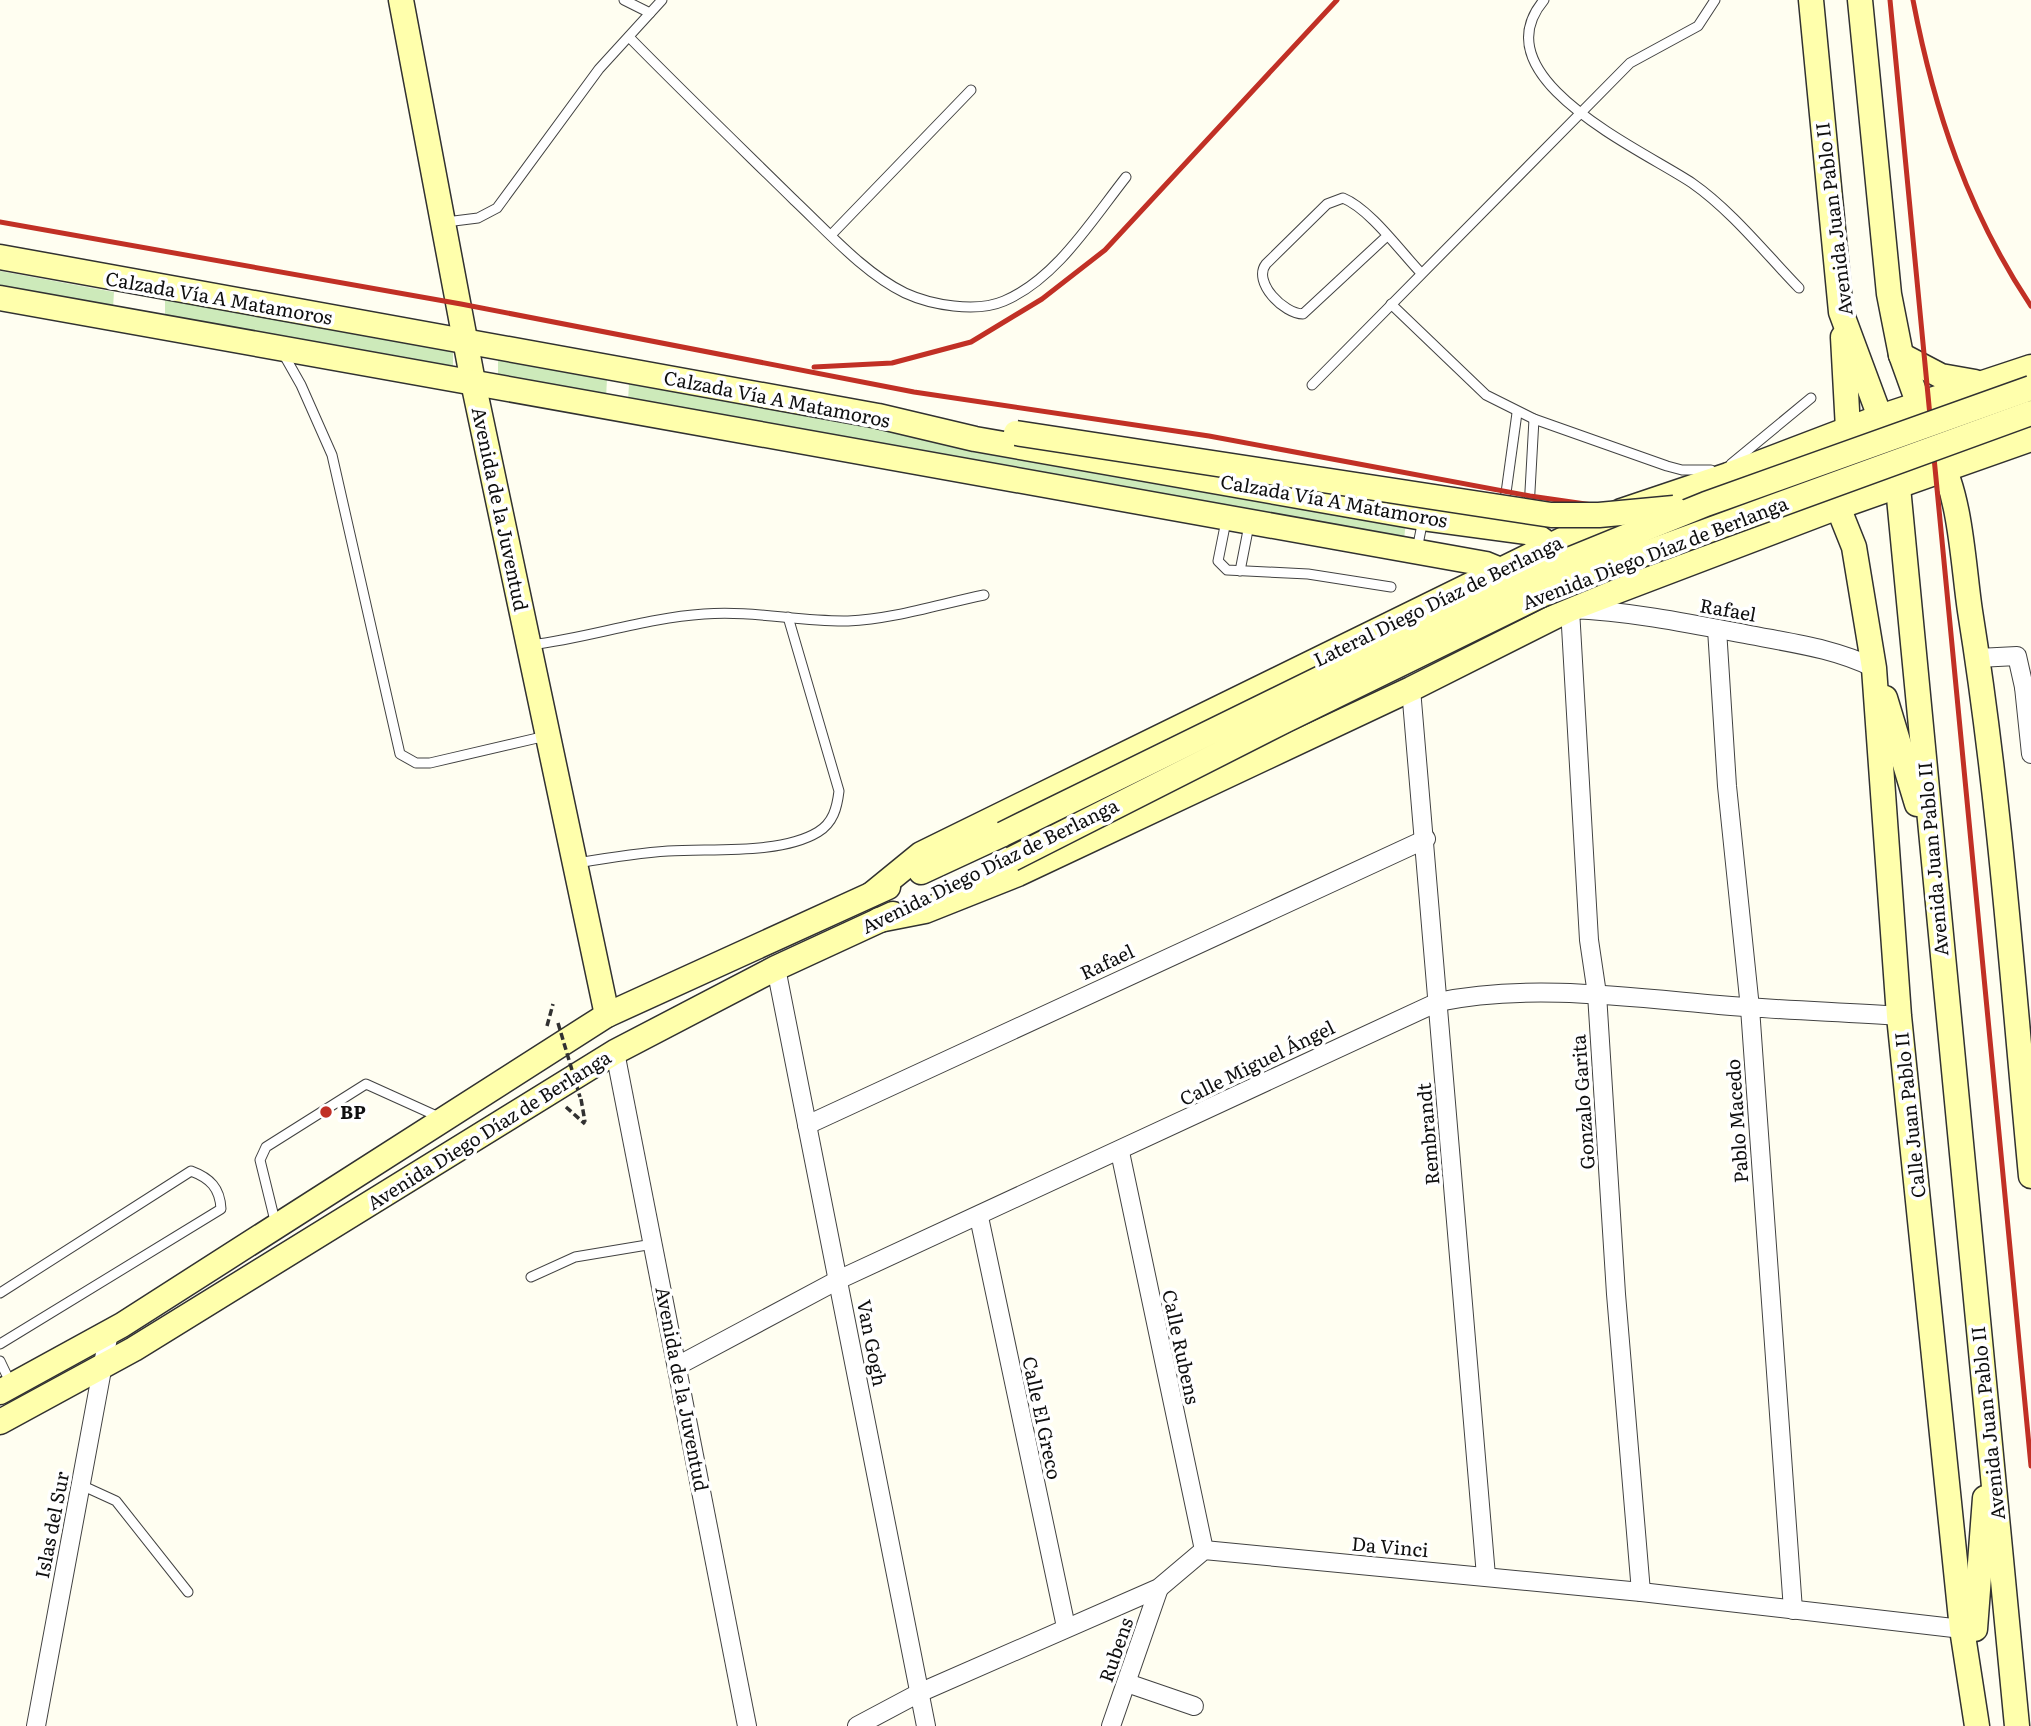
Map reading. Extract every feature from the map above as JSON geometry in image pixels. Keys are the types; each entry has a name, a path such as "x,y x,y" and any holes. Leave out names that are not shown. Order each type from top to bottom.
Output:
{"main road":[{"name":"Avenida de la Juventud","path":"401,0 473,382 607,1015"},
{"name":"Avenida Juan Pablo II","path":"1811,0 1841,312 1880,417 1898,486 2017,1726"},
{"path":"1860,0 1889,294 1901,355 1933,446 1946,470 1978,658 1997,809 2031,1176"},
{"name":"Calzada Vía A Matamoros","path":"0,257 878,416 975,439 1423,518 1527,532 1550,547"},
{"path":"141,325 145,285"},
{"name":"Calzada Vía A Matamoros","path":"0,298 1417,552 1502,570 1550,591 1570,609"},
{"path":"266,307 259,321 260,328 275,346"},
{"path":"1841,312 1847,429"},
{"path":"1898,486 1983,382 1941,376 1901,355"},
{"name":"Lateral Diego Díaz de Berlanga","path":"872,894 921,854 1621,511 1728,475 1880,417 2031,367"},
{"path":"619,410 612,384 620,369"},
{"name":"Avenida Diego Díaz de Berlanga","path":"6,1389 110,1332 607,1015 1003,834 1483,598 1706,504 2031,388"},
{"name":"Avenida Diego Díaz de Berlanga","path":"0,1422 104,1365 615,1052 776,968 1012,859 1286,719 1539,596 1619,563 2031,413"},
{"path":"878,416 919,416 1551,515 1599,515 1706,504"},
{"path":"878,920 937,907 1018,874 1411,689 1481,651 1570,609 1838,507 1981,459 2031,439"},
{"path":"1953,500 1981,459"},
{"name":"Calle Juan Pablo II","path":"1838,507 1854,547 1874,668 1899,1016 1962,1629 1977,1726"},
{"path":"1621,511 1646,546 1658,576"},
{"path":"1550,547 1542,569 1550,591"},
{"path":"1550,547 1566,572 1570,609"},
{"path":"1447,596 1467,605 1481,620 1484,632 1481,651"},
{"path":"1874,668 1896,730 1914,797 1929,828"},
{"path":"1973,1690 1976,1600 1991,1445"}],"street":[{"name":"Rafael","path":"1570,609 1598,610 1717,629 1844,653 1874,668"},
{"name":"Gonzalo Garita","path":"1570,609 1589,940 1597,994 1616,1294 1641,1592"},
{"name":"Pablo Macedo","path":"1717,629 1727,786 1750,1008 1793,1610"},
{"path":"1978,658 2024,657 2031,754"},
{"name":"Rembrandt","path":"1411,689 1426,839 1486,1576"},
{"name":"Rafael","path":"807,1125 1426,839"},
{"name":"Van Gogh","path":"776,968 926,1726"},
{"name":"Calle Miguel Ángel","path":"679,1365 838,1280 1120,1152 1438,1002 1486,995 1597,994 1750,1008 1899,1016"},
{"name":"Avenida de la Juventud","path":"615,1052 679,1365 747,1726"},
{"name":"Calle Rubens","path":"1120,1152 1204,1550"},
{"name":"Calle El Greco","path":"979,1217 1066,1627"},
{"name":"Islas del Sur","path":"36,1726 110,1332"},
{"path":"857,1726 919,1693 1159,1588 1204,1550"},
{"name":"Da Vinci","path":"1204,1550 1641,1592 1962,1629"},
{"name":"Rubens","path":"1111,1726 1159,1588"},
{"path":"1128,1682 1194,1706"}],"lane":[{"path":"624,0 650,13"},
{"path":"444,223 478,218 497,208 599,69 662,0"},
{"path":"1544,0 1529,22 1526,35 1538,68 1580,114 1693,184 1799,288"},
{"path":"1312,385 1630,62 1699,26 1715,0"},
{"path":"629,37 831,235 905,293 939,304 981,306 1002,302 1034,284 1068,249 1126,177"},
{"path":"831,235 971,90"},
{"path":"1387,236 1303,314 1288,310 1263,283 1261,276 1266,264 1335,199 1352,202 1387,236 1420,273"},
{"path":"1391,304 1471,383 1517,413 1667,466 1699,472 1730,464 1811,398"},
{"path":"275,346 291,365 332,455 400,754 416,763 430,763 548,735"},
{"path":"1505,500 1517,413"},
{"path":"1527,532 1534,419"},
{"path":"1815,441 1838,507"},
{"path":"1680,537 1846,474"},
{"path":"1728,475 1753,540"},
{"path":"1417,552 1423,518 1444,504 1469,496 1530,505"},
{"path":"1237,521 1218,561 1223,568 1240,572 1300,573 1391,587"},
{"path":"1237,521 1240,572"},
{"path":"529,646 575,640 670,617 740,612 788,617 871,619 984,595"},
{"path":"575,863 643,853 716,852 797,841 829,823 836,809 839,791 788,617"},
{"path":"1411,689 1409,664 1413,654 1457,631"},
{"path":"277,1227 260,1160 266,1147 366,1084 444,1119"},
{"path":"0,1293 191,1171 205,1176 220,1193 221,1209 0,1344"},
{"path":"531,1277 575,1257 653,1244"},
{"path":"0,1361 6,1389"},
{"path":"81,1485 116,1501 188,1592"}],"path":[{"path":"553,1004 586,1124"}],"green space":[{"path":"0,271 114,292 113,308 0,287"},
{"path":"165,300 453,350 453,370 165,319"},
{"path":"498,358 607,379 606,398 498,376"},
{"path":"629,384 1406,521 1404,540 628,401"}],"railway":[{"path":"814,367 892,363 971,342 1042,299 1105,250 1337,0"},
{"path":"1890,0 2031,1466"},
{"path":"1913,0 1931,81 1956,159 1989,234 2031,306"},
{"path":"0,222 461,304 914,392 1209,436 1530,496 1634,511"}],"place":[{"name":"BP","path":"326,1112"}]}
